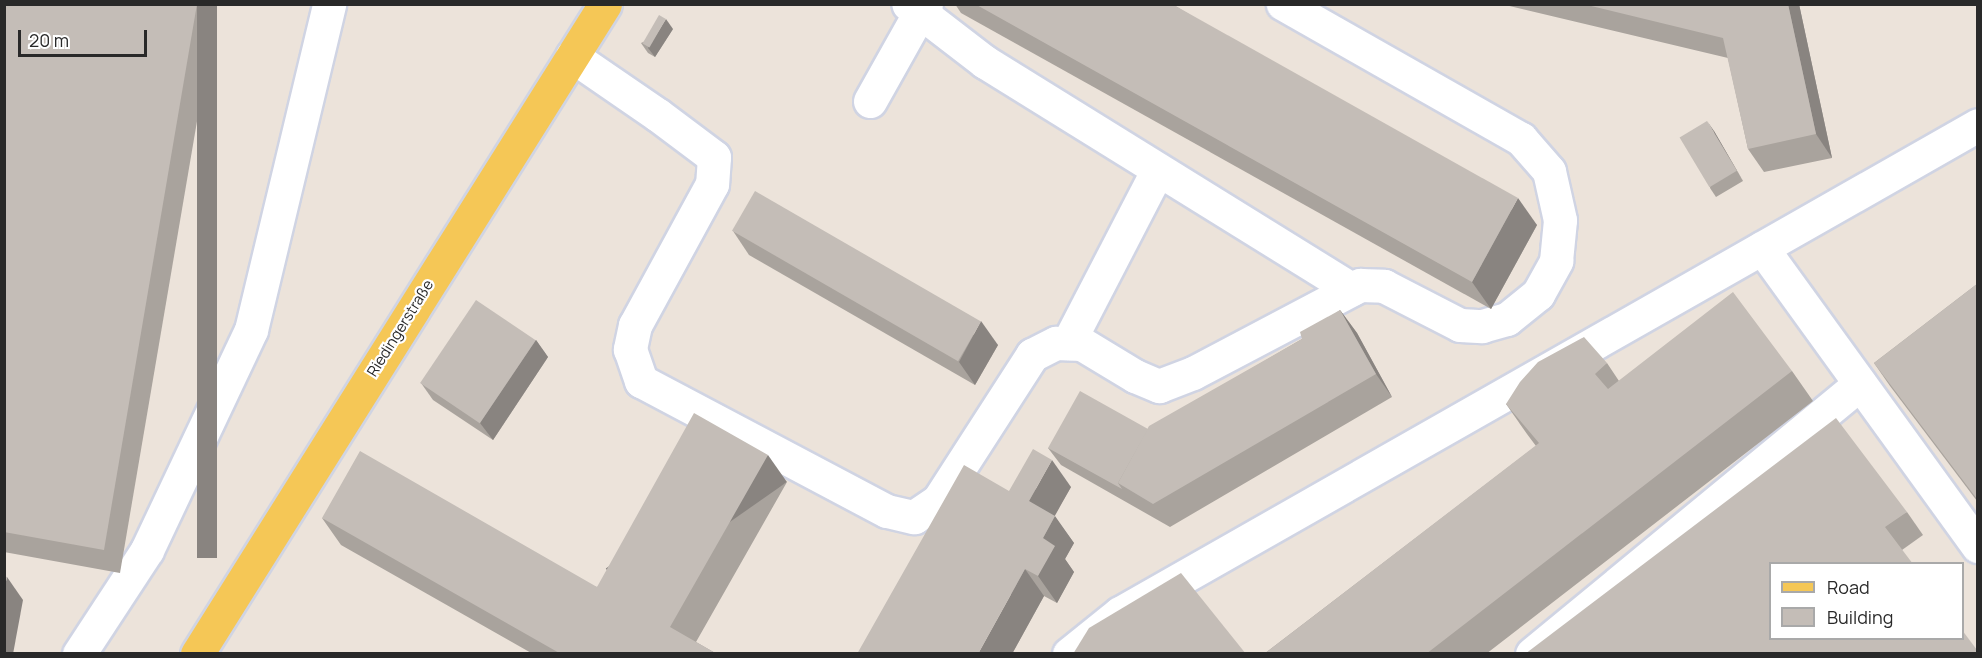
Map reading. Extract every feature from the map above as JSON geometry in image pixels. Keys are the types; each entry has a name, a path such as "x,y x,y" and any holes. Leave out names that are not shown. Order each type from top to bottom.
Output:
{"main road":[{"name":"Riedingerstraße","path":"197,654 605,4"}],"lane":[{"path":"79,654 147,550 251,330 329,4"},
{"path":"572,56 714,157 712,184 635,325 630,349 641,381 887,512 914,517 938,501 1032,355 1056,343 1082,344 1135,376 1159,386 1193,373 1360,285 1384,286 1460,326 1482,326 1507,319 1538,294 1556,261 1560,220 1550,171 1521,139 1283,4"},
{"path":"870,101 918,7 985,62 1351,290"},
{"path":"1069,654 1120,613 1977,125"},
{"path":"1068,343 1157,171"},
{"path":"1762,248 1977,546"},
{"path":"1532,654 1860,384"}],"building":[{"path":"4,4 197,4 104,550 4,532"},
{"path":"975,4 1172,4 1518,198 1472,282"},
{"path":"1583,4 1788,4 1816,134 1748,149 1723,38"},
{"path":"659,15 666,19 649,48 642,44"},
{"path":"1707,121 1737,171 1709,187 1680,137"},
{"path":"755,191 981,321 958,361 732,231"},
{"path":"1977,284 1977,499 1874,363"},
{"path":"1733,292 1792,371 1426,654 1264,654 1539,443 1506,404 1520,382 1538,362 1584,337 1607,363 1595,374 1608,389"},
{"path":"476,300 536,340 480,423 420,383"},
{"path":"1340,310 1376,374 1153,504 1118,483 1149,426 1302,339 1300,332"},
{"path":"1080,391 1148,429 1118,483 1122,489 1048,448"},
{"path":"694,413 768,455 670,627 717,654 561,654 322,518 360,451 597,587"},
{"path":"1836,418 1907,512 1885,527 1911,562 1769,562 1769,640 1964,640 1964,633 1977,650 1977,654 1525,654"},
{"path":"1033,449 1052,460 1029,501 1055,516 1043,538 1055,546 1038,576 1025,569 978,654 857,654 964,465 1009,491"},
{"path":"1181,573 1246,654 1073,654 1089,628"}]}
